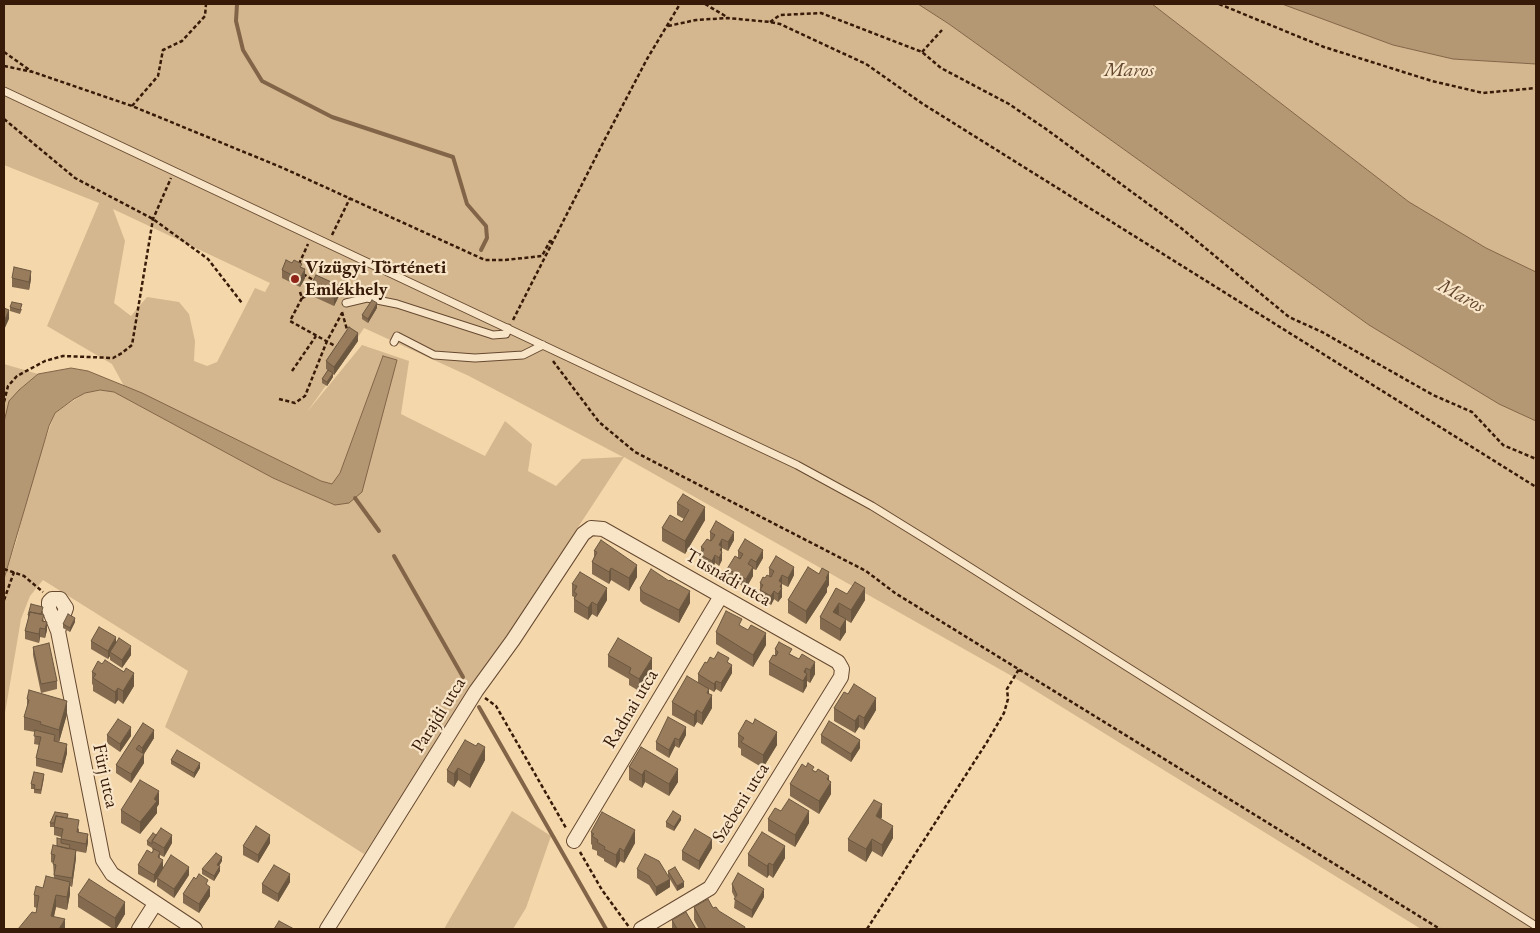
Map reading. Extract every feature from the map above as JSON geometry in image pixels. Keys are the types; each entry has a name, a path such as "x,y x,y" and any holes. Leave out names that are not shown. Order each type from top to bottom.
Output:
{"street":[{"name":"Tusnádi utca","path":"591,528 603,529 838,662 842,669"},
{"name":"Parajdi utca","path":"327,929 476,691 513,640 582,534 591,528"},
{"name":"Radnai utca","path":"574,841 721,596"},
{"name":"Fürj utca","path":"48,602 58,631 103,860 112,874 195,929"},
{"name":"Szebeni utca","path":"641,929 710,888 841,677 842,669"},
{"path":"139,929 155,904"}],"lane":[{"path":"4,91 797,465 872,506 1536,926"},
{"path":"346,303 367,298 397,304 493,335 506,334 508,328"},
{"path":"394,342 397,336 434,355 475,358 523,354 543,344"}],"path":[{"path":"132,106 158,76 163,50 182,41 205,16 206,4"},
{"path":"508,328 647,59 680,4"},
{"path":"705,4 728,18"},
{"path":"1219,4 1324,47 1432,81 1483,93 1536,88"},
{"path":"770,22 780,14 821,13 922,52 941,68 1009,104 1046,129 1181,228 1289,317 1322,332 1434,395 1472,412 1503,445 1536,459"},
{"path":"668,26 696,20 728,18 770,22 780,24 866,64 923,104 1536,487"},
{"path":"922,52 942,30"},
{"path":"4,52 33,72"},
{"path":"4,66 33,72 132,106 283,168 485,260 542,256 550,241 554,242"},
{"path":"4,119 75,178 153,219 208,258 242,303"},
{"path":"4,402 8,386 17,376 45,361 62,356 113,358 132,344 153,219 175,171"},
{"path":"328,243 350,198"},
{"path":"312,236 299,263 304,276 320,284"},
{"path":"300,292 302,298"},
{"path":"290,321 302,298 309,295"},
{"path":"279,399 295,402 305,396 327,341 346,303"},
{"path":"286,319 337,347 348,333 342,313"},
{"path":"292,371 316,336"},
{"path":"543,344 598,422 634,452 866,571 895,593 1440,929"},
{"path":"5,569 24,576 36,586 48,602"},
{"path":"4,600 14,572"},
{"path":"867,929 1004,713 1008,699 1007,689 1019,669"},
{"path":"476,691 496,706 602,890 630,929"}],"shaded area":[{"path":"4,4 918,4 949,24 1369,325 1499,404 1536,421 1536,929 1421,929 1010,675 624,457 364,854 165,727 188,671 43,580 30,596 21,619 4,719 4,579 17,539 34,471 55,413 85,393 101,390 114,392 273,478 335,505 397,361 384,356 340,473 332,484 321,481 124,386 112,364 47,326 99,203 4,165","holes":["113,209 270,283 265,292 255,288 217,362 207,366 194,361 195,341 189,314 179,302 147,297 131,316 114,303 125,241","364,328 469,376 623,457 582,459 556,486 528,471 532,444 505,421 485,456 401,414 409,361 362,345 307,412 358,341 356,340"]},
{"path":"1152,4 1282,4 1393,45 1453,59 1536,64 1536,272 1486,248 1409,202"},
{"path":"4,364 38,374 19,390 4,422"},
{"path":"512,811 551,836 526,908 513,929 444,929"}],"water":[{"name":"Maros","path":"918,4 1152,4 1409,202 1486,248 1536,272 1536,421 1499,404 1369,325 949,24"},
{"path":"1282,4 1536,4 1536,64 1453,59 1393,45"},
{"path":"383,356 397,360 362,492 349,503 335,505 273,478 114,392 100,390 85,393 74,399 55,413 49,426 4,579 4,422 9,401 38,374 71,368 88,371 142,393 321,481 332,484 340,473"}],"building":[{"path":"286,260 292,263 294,260 302,264 300,267 305,269 300,279 282,270"},
{"path":"14,267 31,271 29,282 12,278"},
{"path":"316,275 340,286 334,298 310,287"},
{"path":"372,300 377,303 368,319 362,315"},
{"path":"12,302 22,304 20,310 10,307"},
{"path":"4,308 9,310 4,322"},
{"path":"349,327 358,333 334,367 326,361"},
{"path":"328,370 333,373 327,382 322,379"},
{"path":"683,494 705,507 685,541 662,528 670,515 682,522 689,510 677,503"},
{"path":"716,521 734,532 728,542 722,539 719,545 722,547 720,550 722,552 719,558 715,555 712,561 701,555 704,549 701,547 707,539 711,541 715,535 710,532"},
{"path":"745,539 763,550 756,562 751,559 748,564 753,567 746,579 727,569 735,556 740,559 743,554 738,551"},
{"path":"601,540 637,565 629,578 611,568 609,572 592,562 597,552 594,551"},
{"path":"776,556 794,567 788,578 782,575 779,581 782,583 780,587 782,588 778,594 774,591 771,596 760,590 763,585 760,583 763,577 765,578 767,575 771,577 774,571 769,568"},
{"path":"808,567 819,574 822,568 829,572 827,579 806,611 788,600"},
{"path":"651,569 669,581 690,591 679,610 643,592 640,588"},
{"path":"580,572 607,588 597,605 592,602 588,608 574,599 577,594 574,592 577,586 572,584"},
{"path":"855,582 865,588 851,610 839,603 833,612 846,619 840,629 820,617 836,588 847,594"},
{"path":"31,604 43,607 41,614 30,612 28,615"},
{"path":"726,611 742,619 739,625 748,630 751,625 766,633 753,655 716,632"},
{"path":"30,612 44,615 42,621 47,622 45,629 40,628 39,634 25,631"},
{"path":"68,614 75,618 70,628 63,624"},
{"path":"99,627 116,637 108,651 91,641"},
{"path":"119,638 131,646 122,660 110,652"},
{"path":"618,638 652,658 639,679 629,673 631,668 608,655"},
{"path":"779,642 792,649 789,654 799,659 802,654 815,662 810,670 806,668 804,672 807,674 803,681 769,662 773,655 776,656 778,652 775,649"},
{"path":"49,643 57,681 41,684 33,647"},
{"path":"718,652 729,658 727,662 732,665 721,683 716,681 714,684 698,674 705,662 707,663 710,657 714,659"},
{"path":"105,660 124,672 126,668 134,673 123,691 118,688 115,692 93,678 96,674 92,672 98,661 102,664"},
{"path":"687,676 709,689 707,693 712,695 702,713 697,710 694,715 672,702"},
{"path":"854,684 876,698 864,718 859,715 855,721 834,708 844,692 848,694"},
{"path":"29,690 67,701 59,730 24,717 29,700 27,699"},
{"path":"668,717 686,727 679,740 675,738 669,750 656,742"},
{"path":"118,719 131,727 120,744 107,735"},
{"path":"755,719 777,732 763,755 741,742 744,738 738,734 746,720 753,724"},
{"path":"829,721 860,740 851,754 821,735"},
{"path":"143,723 154,730 142,748 139,745 136,749 144,754 131,774 116,765"},
{"path":"35,730 55,735 54,741 67,744 62,764 36,758 41,737 34,736"},
{"path":"465,740 476,746 478,743 485,747 470,775 458,768 454,774 447,770"},
{"path":"641,747 678,769 669,784 645,770 642,775 629,767"},
{"path":"177,750 200,763 194,773 171,760"},
{"path":"808,763 814,767 812,770 816,772 818,769 829,776 827,779 831,782 819,801 790,784 802,764 806,767"},
{"path":"34,772 44,774 41,790 34,789 35,785 31,784"},
{"path":"140,780 159,791 154,799 157,801 140,822 121,810"},
{"path":"789,799 809,811 795,835 768,819 775,808 781,811"},
{"path":"874,800 882,804 876,816 893,826 882,845 872,839 866,849 848,839"},
{"path":"673,811 681,816 674,827 666,822"},
{"path":"55,812 68,814 67,818 56,816 54,823 50,823"},
{"path":"602,812 635,830 624,851 620,848 616,855 604,849 605,847 592,836 594,834 591,832"},
{"path":"56,816 79,820 77,832 88,834 86,844 61,839 63,829 54,827"},
{"path":"256,826 270,835 258,855 243,846"},
{"path":"161,828 172,835 164,848 152,841"},
{"path":"695,829 712,839 699,861 682,851"},
{"path":"762,832 785,846 773,865 769,863 767,866 748,854"},
{"path":"153,833 156,835 152,844 147,841"},
{"path":"57,838 61,839 61,843 70,845 69,849 57,846"},
{"path":"53,845 76,850 72,878 54,875 56,865 53,864 55,855 51,854"},
{"path":"154,849 160,852 158,857 163,860 154,875 138,865 147,850 152,853"},
{"path":"216,853 222,857 217,865 220,866 214,876 202,869"},
{"path":"645,854 659,861 670,879 656,887 649,876 637,869"},
{"path":"171,855 189,867 174,889 157,878"},
{"path":"274,865 290,874 278,894 262,884"},
{"path":"675,867 684,882 677,886 668,871"},
{"path":"738,873 764,889 752,910 734,899 737,895 732,884"},
{"path":"199,874 208,880 206,884 210,887 199,904 183,894 194,877 196,879"},
{"path":"46,876 70,882 67,897 56,895 51,916 65,919 59,929 18,929 32,912 36,913 39,896 34,895 36,886 43,888"},
{"path":"89,879 125,902 115,918 78,895"},
{"path":"708,899 713,908 716,907 719,911 745,927 744,929 706,929 694,907"},
{"path":"686,912 696,929 677,929 672,920"},
{"path":"279,921 294,929 274,929"}],"waterway":[{"path":"237,4 236,21 243,50 262,81 332,117 453,157 467,204 486,226 487,238 481,250"},
{"path":"355,498 379,531"},
{"path":"394,556 463,677"},
{"path":"479,707 606,929"}],"place":[{"name":"Vízügyi Történeti Emlékhely","path":"295,279"}]}
